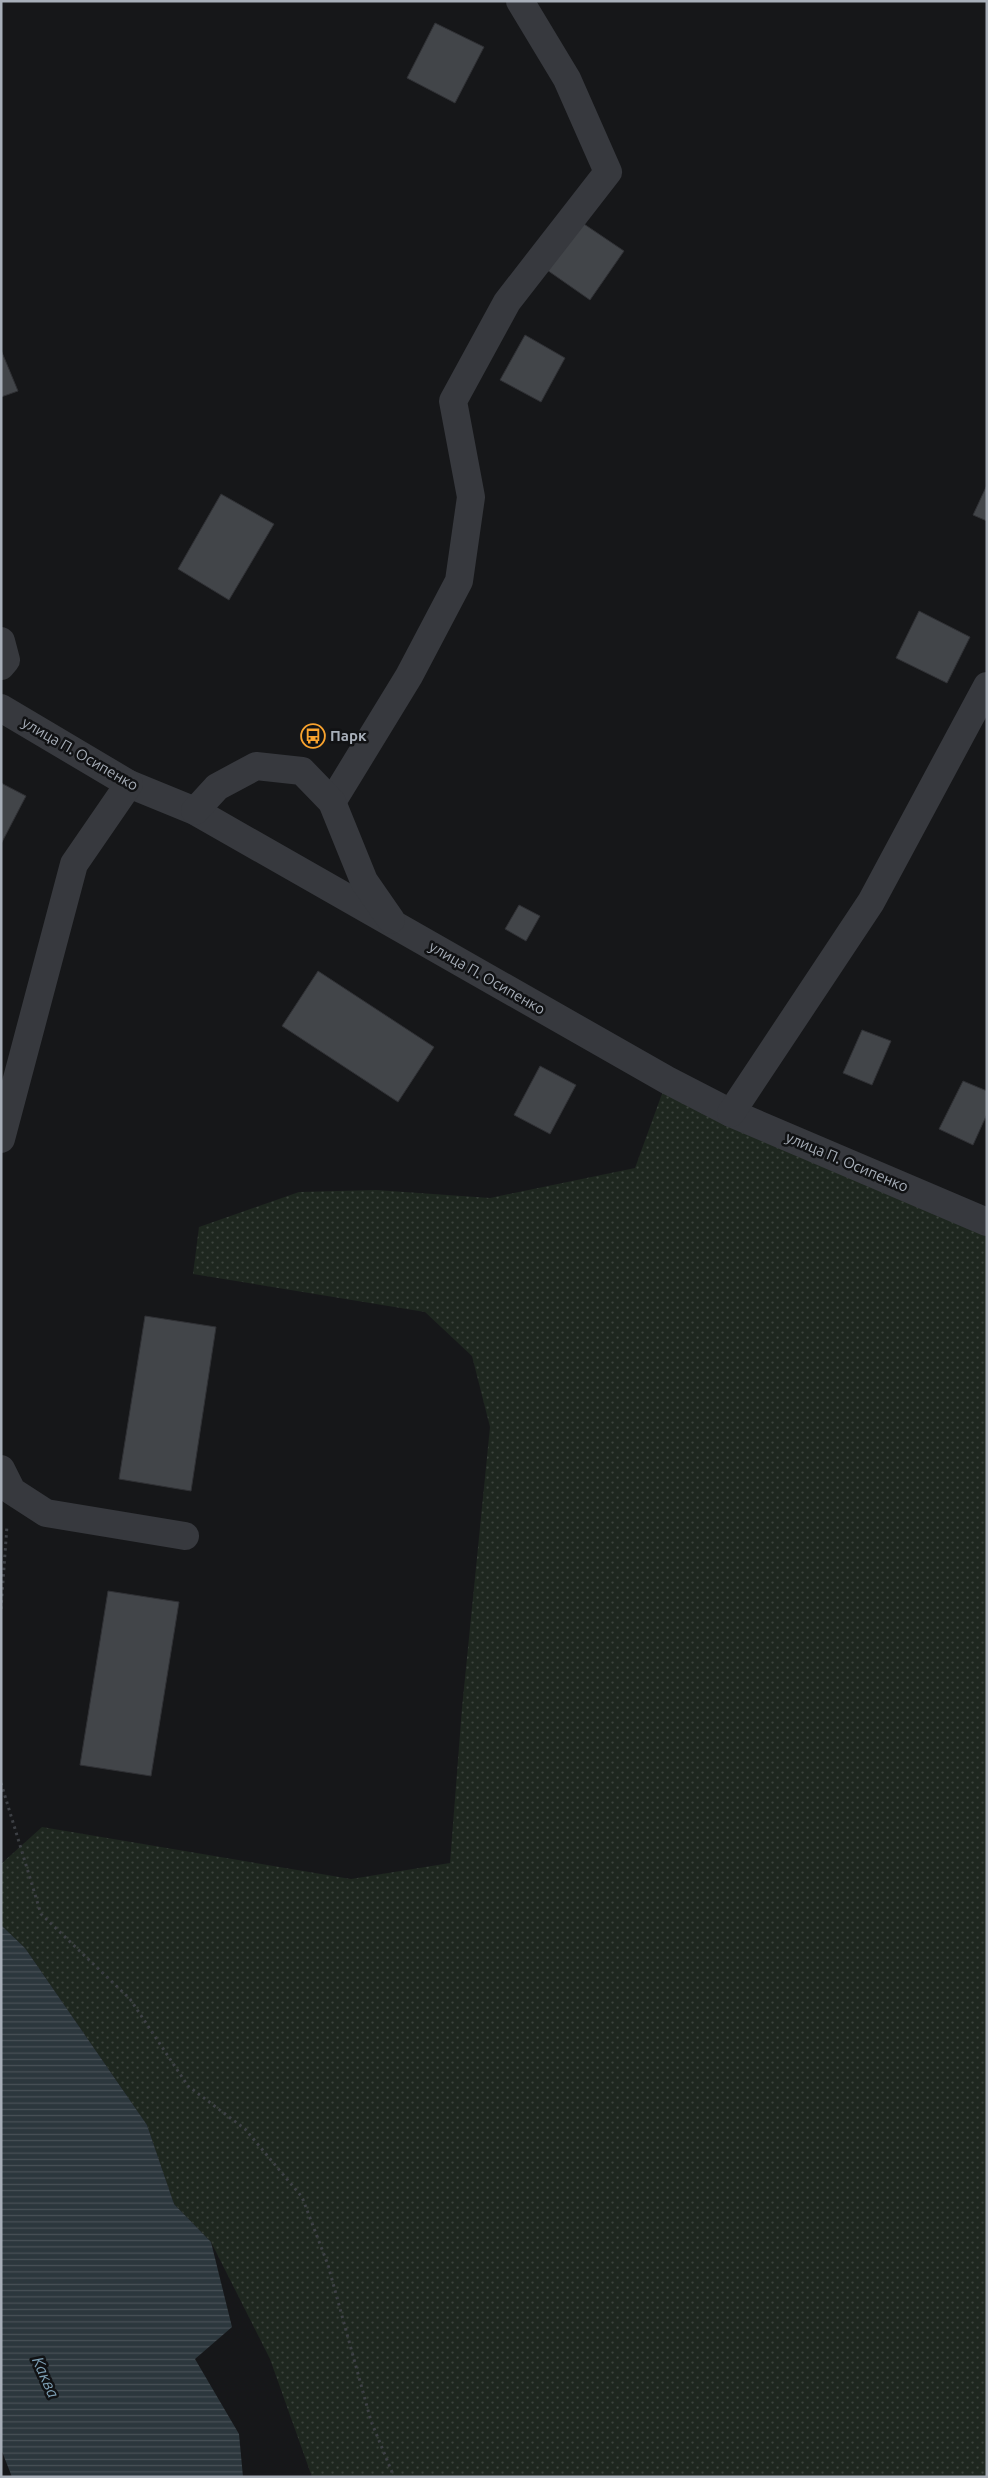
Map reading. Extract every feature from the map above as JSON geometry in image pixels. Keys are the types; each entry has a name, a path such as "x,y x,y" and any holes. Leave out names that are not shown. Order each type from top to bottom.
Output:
{"street":[{"path":"332,802 409,676 459,582 471,497 453,401 507,302 608,172 567,78 520,1"},
{"path":"1,642 6,660 1,666"},
{"path":"731,1113 871,902 987,686"},
{"name":"улица П. Осипенко","path":"1,708 129,784 195,811 667,1080 731,1113 987,1222"},
{"path":"195,811 217,787 256,766 302,771 332,802 364,880 395,926"},
{"path":"1,1139 74,864 129,784"},
{"path":"6,1480 46,1513 185,1536"}],"path":[{"path":"1,1609 6,1480"},
{"path":"1,1783 42,1914 130,1998 188,2086 245,2128 302,2197 328,2265 371,2421 394,2477"}],"shaded area":[{"path":"667,1080 987,1222 987,2477 312,2477 270,2359 211,2242 174,2204 147,2125 25,1948 1,1925 1,1864 42,1827 351,1879 450,1863 462,1708 490,1427 472,1356 425,1312 193,1274 199,1227 299,1192 376,1190 490,1198 635,1168"}],"water":[{"name":"Каква","path":"1,1925 25,1948 147,2125 174,2204 211,2242 232,2327 195,2359 239,2434 243,2477 12,2477 1,2449"}],"building":[{"path":"435,23 484,47 455,103 407,78"},
{"path":"581,222 624,251 590,300 547,270"},
{"path":"525,335 565,358 541,402 500,380"},
{"path":"1,350 18,391 1,397"},
{"path":"987,485 987,521 973,515"},
{"path":"221,494 274,524 229,600 178,569"},
{"path":"919,611 970,637 947,683 896,658"},
{"path":"1,783 26,796 1,844"},
{"path":"519,905 540,916 526,941 505,929"},
{"path":"318,971 434,1047 398,1102 282,1026"},
{"path":"862,1030 891,1041 872,1085 843,1073"},
{"path":"540,1066 576,1085 550,1134 514,1115"},
{"path":"963,1081 987,1091 987,1114 973,1145 939,1129"},
{"path":"145,1316 216,1327 191,1491 119,1479"},
{"path":"108,1591 179,1602 151,1776 80,1765"}],"place":[{"name":"Парк","path":"313,736"}]}
